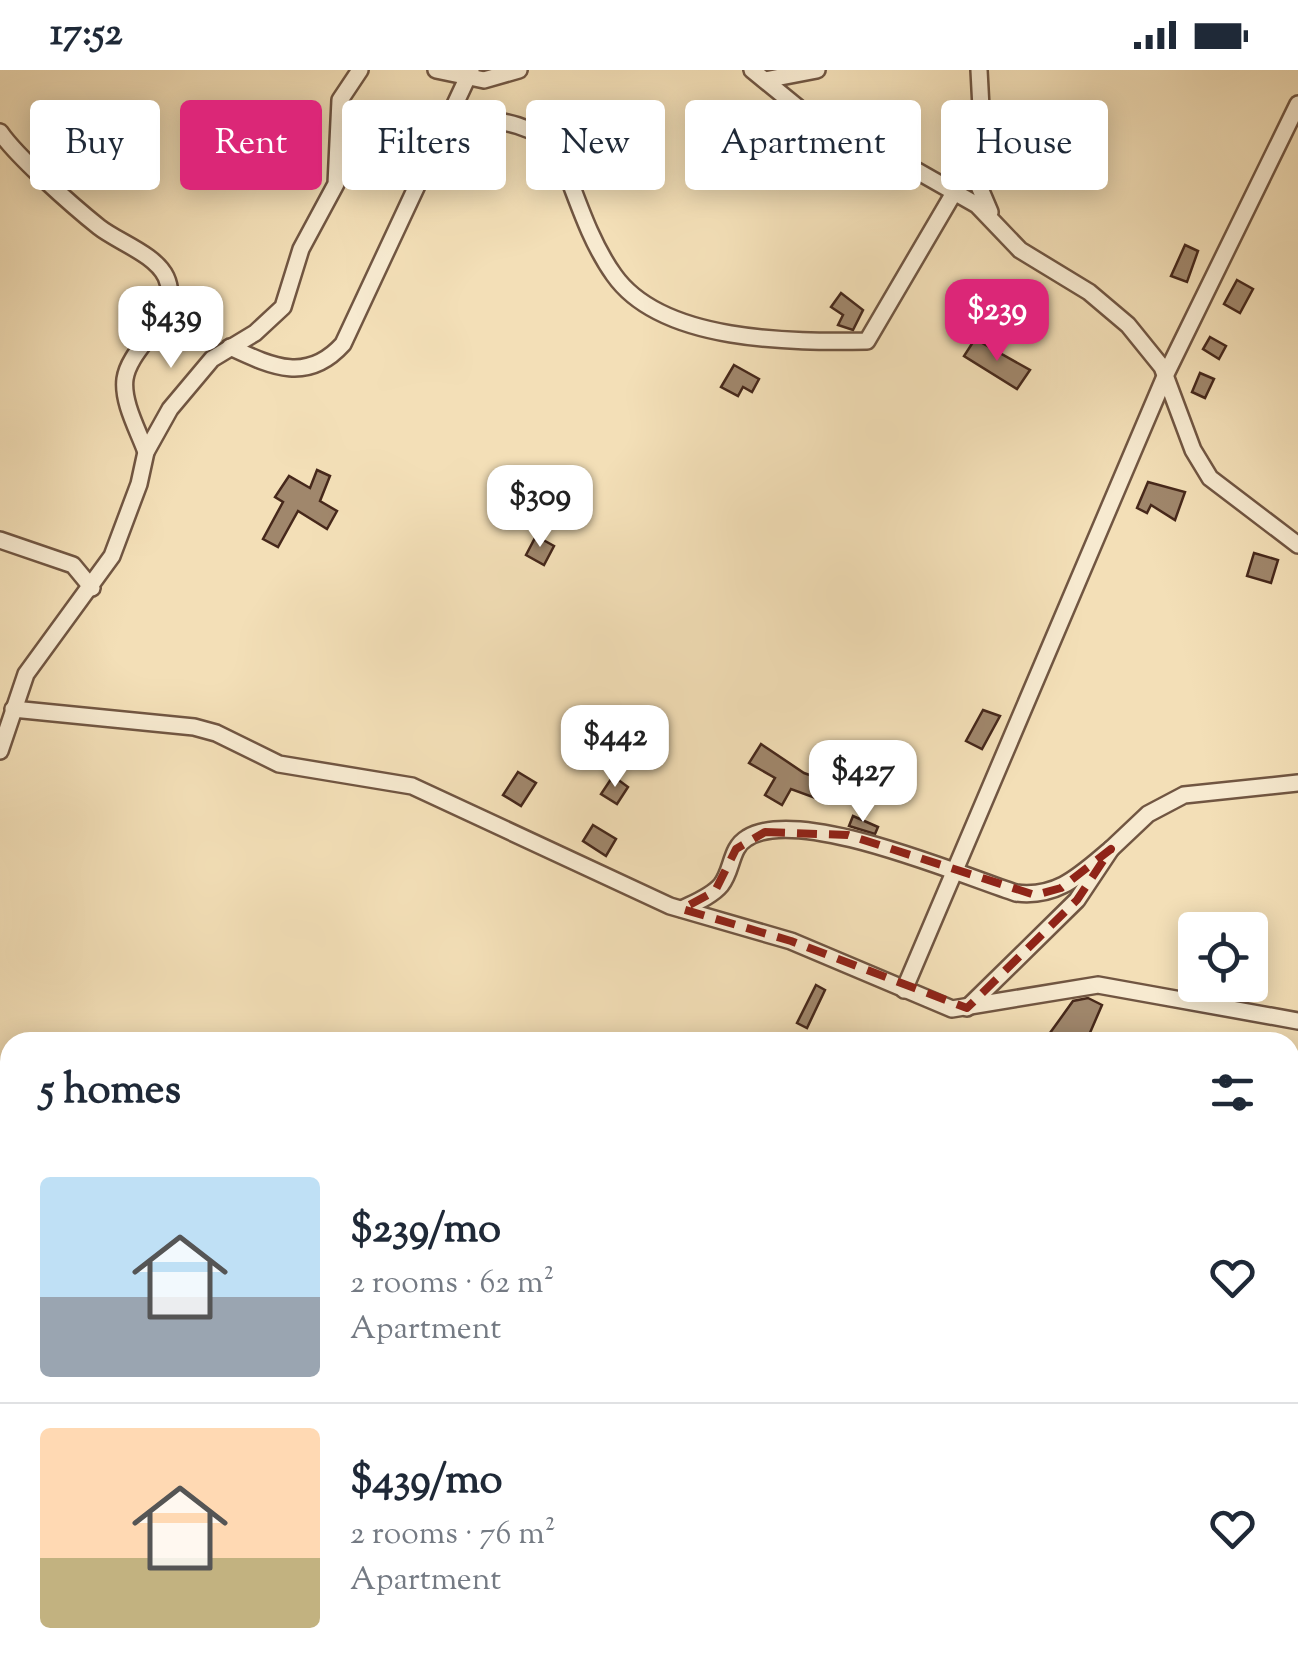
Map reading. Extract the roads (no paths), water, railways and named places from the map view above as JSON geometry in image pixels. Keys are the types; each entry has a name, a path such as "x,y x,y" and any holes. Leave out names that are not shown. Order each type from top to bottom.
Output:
{"street":[{"path":"0,751 6,706 112,556 139,484 146,452 192,381 230,347 273,318 287,299 301,249 336,184 340,100 350,78 360,70"},
{"path":"436,70 484,80 519,70"},
{"path":"758,75 817,70"},
{"path":"979,70 982,126 976,179 994,220"},
{"path":"456,100 469,74"},
{"path":"758,75 828,132 896,159 955,191 994,220 1020,250 1089,292 1128,325 1166,374 1192,450 1210,478 1298,545"},
{"path":"904,990 1166,374 1298,104"},
{"path":"506,123 529,127 557,148 614,276 657,310 711,332 867,341 955,191"},
{"path":"0,132 98,226 155,264 166,276 170,294 166,309 126,373 128,402 146,452"},
{"path":"230,347 280,370 296,371 332,356 342,344 414,190"},
{"path":"0,540 69,563 92,588"},
{"path":"6,706 194,727 216,733 280,764 412,786 479,820 542,844 564,860 682,910 791,941 940,1006 967,1008 1098,985 1298,1021"},
{"path":"682,910 714,892 726,877 736,849 749,836 765,832 848,835 1016,894 1049,894 1111,850 1148,814 1184,795 1298,783"},
{"path":"967,1008 1076,900 1111,850"}]}
